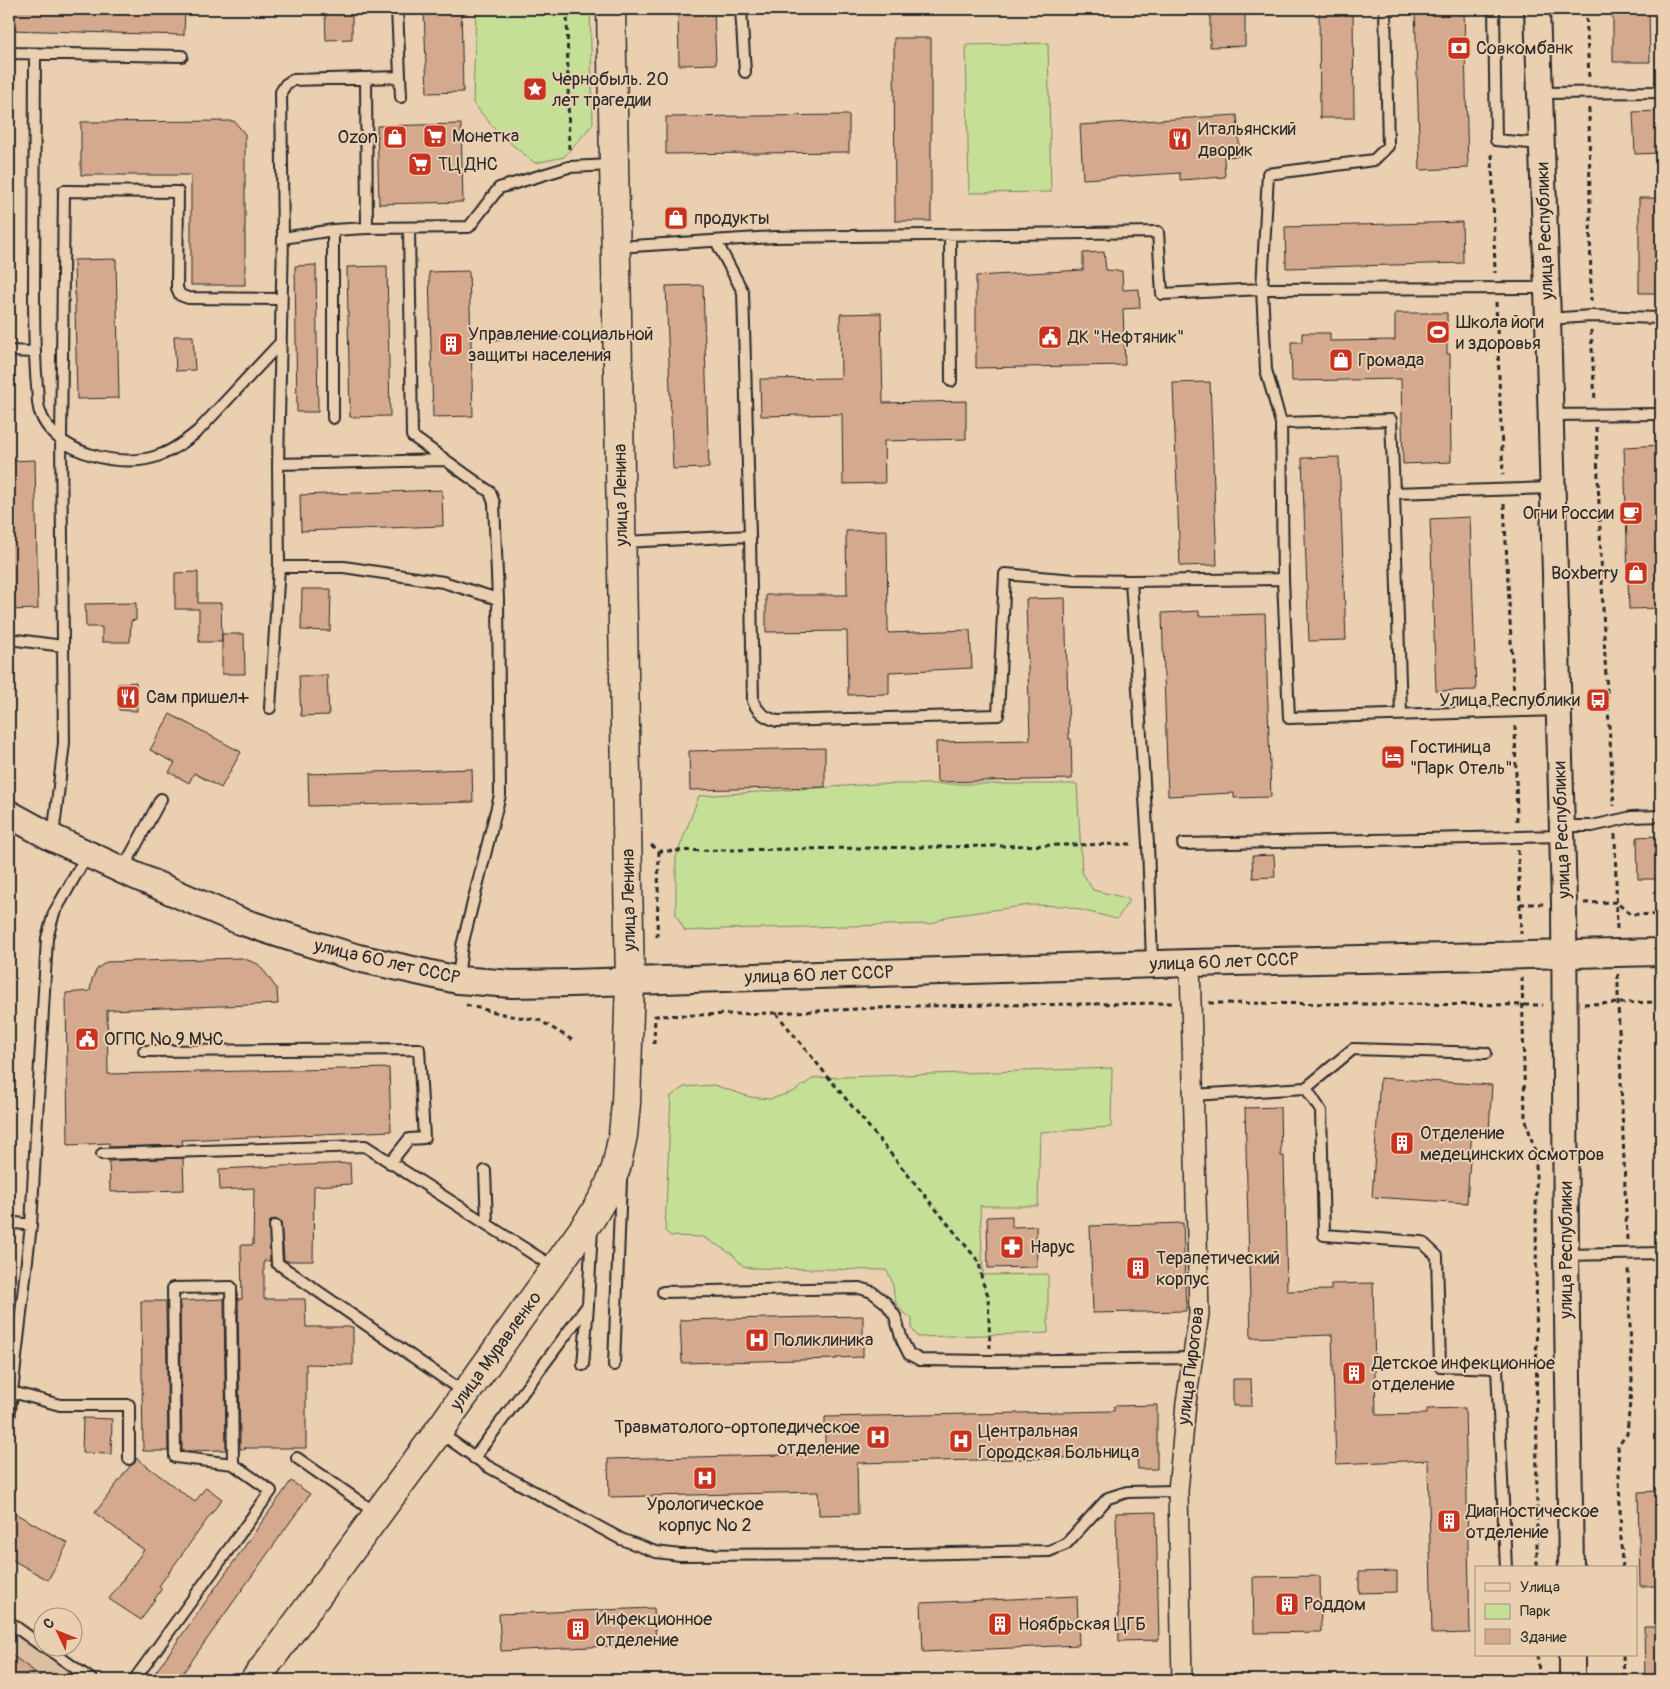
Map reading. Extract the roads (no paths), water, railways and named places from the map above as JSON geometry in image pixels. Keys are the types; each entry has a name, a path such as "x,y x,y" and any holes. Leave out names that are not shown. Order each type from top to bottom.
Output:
{"main road":[{"name":"улица Ленина","path":"611,9 630,981"},
{"name":"улица 60 лет СССР","path":"9,814 87,854 240,921 367,960 458,980 512,984 1152,964 1661,952"},
{"name":"улица Муравленко","path":"255,1680 466,1394 592,1217 606,1192 616,1168 623,1135 626,1103 630,981"}],"street":[{"name":"улица Республики","path":"1538,9 1563,831 1566,1255 1571,1566"},
{"name":"улица Пирогова","path":"1182,1680 1178,1491 1186,1403 1199,1314 1190,963"},
{"path":"1572,1656 1572,1680"}],"lane":[{"path":"397,9 401,97"},
{"path":"741,9 746,72"},
{"path":"1385,9 1388,146 1374,160 1268,174 1262,289 1266,370 1281,423 1283,579 1289,718 1559,710"},
{"path":"1494,9 1496,140 1542,144"},
{"path":"9,53 182,56"},
{"path":"35,54 34,352 40,412 48,427 61,440 87,454 125,462 161,455 198,431 281,342"},
{"path":"270,708 278,567 282,238 281,92 286,84 293,80 400,77"},
{"path":"366,78 367,228"},
{"path":"1540,93 1661,92"},
{"path":"282,238 332,230 469,227 500,188 569,167 613,165"},
{"path":"53,838 64,743 61,440 64,191 178,192 177,288 180,295 188,298 281,299"},
{"path":"409,228 412,436 490,492 494,503 498,599 500,795 462,946 458,980"},
{"path":"332,230 333,418"},
{"path":"617,247 775,237 1158,232 1162,294 1262,289 1546,288"},
{"path":"950,235 951,381"},
{"path":"716,241 743,292 753,702 757,710 765,717 777,721 998,715 1006,574 1075,580 1283,579"},
{"path":"1548,319 1591,316 1661,318"},
{"path":"9,351 34,352"},
{"path":"1550,416 1661,414"},
{"path":"1281,423 1391,420 1401,714"},
{"path":"278,464 445,460"},
{"path":"1394,493 1552,488"},
{"path":"622,542 750,536"},
{"path":"278,567 344,567 443,582 498,599"},
{"path":"1132,581 1148,844 1152,964"},
{"path":"9,639 64,646"},
{"path":"122,870 162,799"},
{"path":"1183,844 1563,831 1632,817 1661,816"},
{"path":"9,1418 30,1224 47,938 54,913 87,854"},
{"path":"144,1051 419,1049 424,1138 409,1139 390,1163"},
{"path":"1192,1095 1306,1088 1353,1049 1486,1053"},
{"path":"1306,1088 1321,1111 1324,1235 1422,1242 1437,1256 1440,1366 1497,1368 1506,1566"},
{"path":"614,1365 623,1135"},
{"path":"102,1154 364,1146 556,1268"},
{"path":"485,1171 487,1224"},
{"path":"583,1365 592,1217"},
{"path":"9,1222 30,1224"},
{"path":"275,1226 277,1263 466,1394"},
{"path":"1566,1255 1661,1253"},
{"path":"134,1680 271,1491 233,1464 175,1457 173,1288 231,1287 233,1464"},
{"path":"663,1292 860,1288 872,1292 886,1303 895,1316 902,1340 909,1354 920,1360 991,1361 1192,1358"},
{"path":"474,1458 588,1305"},
{"path":"12,1392 60,1405 129,1405 129,1459"},
{"path":"438,1432 474,1458 621,1539 656,1552 680,1555 1049,1551 1066,1544 1108,1498 1127,1492 1178,1491"},
{"path":"297,1458 377,1514"},
{"path":"9,1622 32,1638"},
{"path":"57,1656 92,1680"}],"place":[{"name":"Совкомбанк","path":"1459,48"},
{"name":"Чернобыль. 20 лет трагедии","path":"535,89"},
{"name":"Монетка","path":"435,136"},
{"name":"Ozon","path":"395,137"},
{"name":"Итальянский дворик","path":"1180,139"},
{"name":"ТЦ ДНС","path":"420,164"},
{"name":"продукты","path":"676,218"},
{"name":"Школа йоги и здоровья","path":"1438,332"},
{"name":"ДК \"Нефтяник\"","path":"1050,337"},
{"name":"Управление социальной защиты населения","path":"451,344"},
{"name":"Громада","path":"1341,360"},
{"name":"Огни России","path":"1631,513"},
{"name":"Boxberry","path":"1636,573"},
{"name":"Сам пришел+","path":"128,697"},
{"name":"Улица Республики","path":"1598,700"},
{"name":"Гостиница \"Парк Отель\"","path":"1393,757"},
{"name":"ОГПС № 9 МЧС","path":"87,1039"},
{"name":"Отделение медецинских осмотров","path":"1402,1143"},
{"name":"Нарус","path":"1012,1247"},
{"name":"Терапетический корпус","path":"1138,1268"},
{"name":"Поликлиника","path":"757,1340"},
{"name":"Детское инфекционное отделение","path":"1354,1373"},
{"name":"Травматолого-ортопедическое отделение","path":"878,1437"},
{"name":"Центральная Городская Больница","path":"961,1441"},
{"name":"Урологическое корпус № 2","path":"705,1478"},
{"name":"Диагностическое отделение","path":"1449,1521"},
{"name":"Роддом","path":"1287,1604"},
{"name":"Ноябрьская ЦГБ","path":"1000,1624"},
{"name":"Инфекционное отделение","path":"578,1629"}]}
